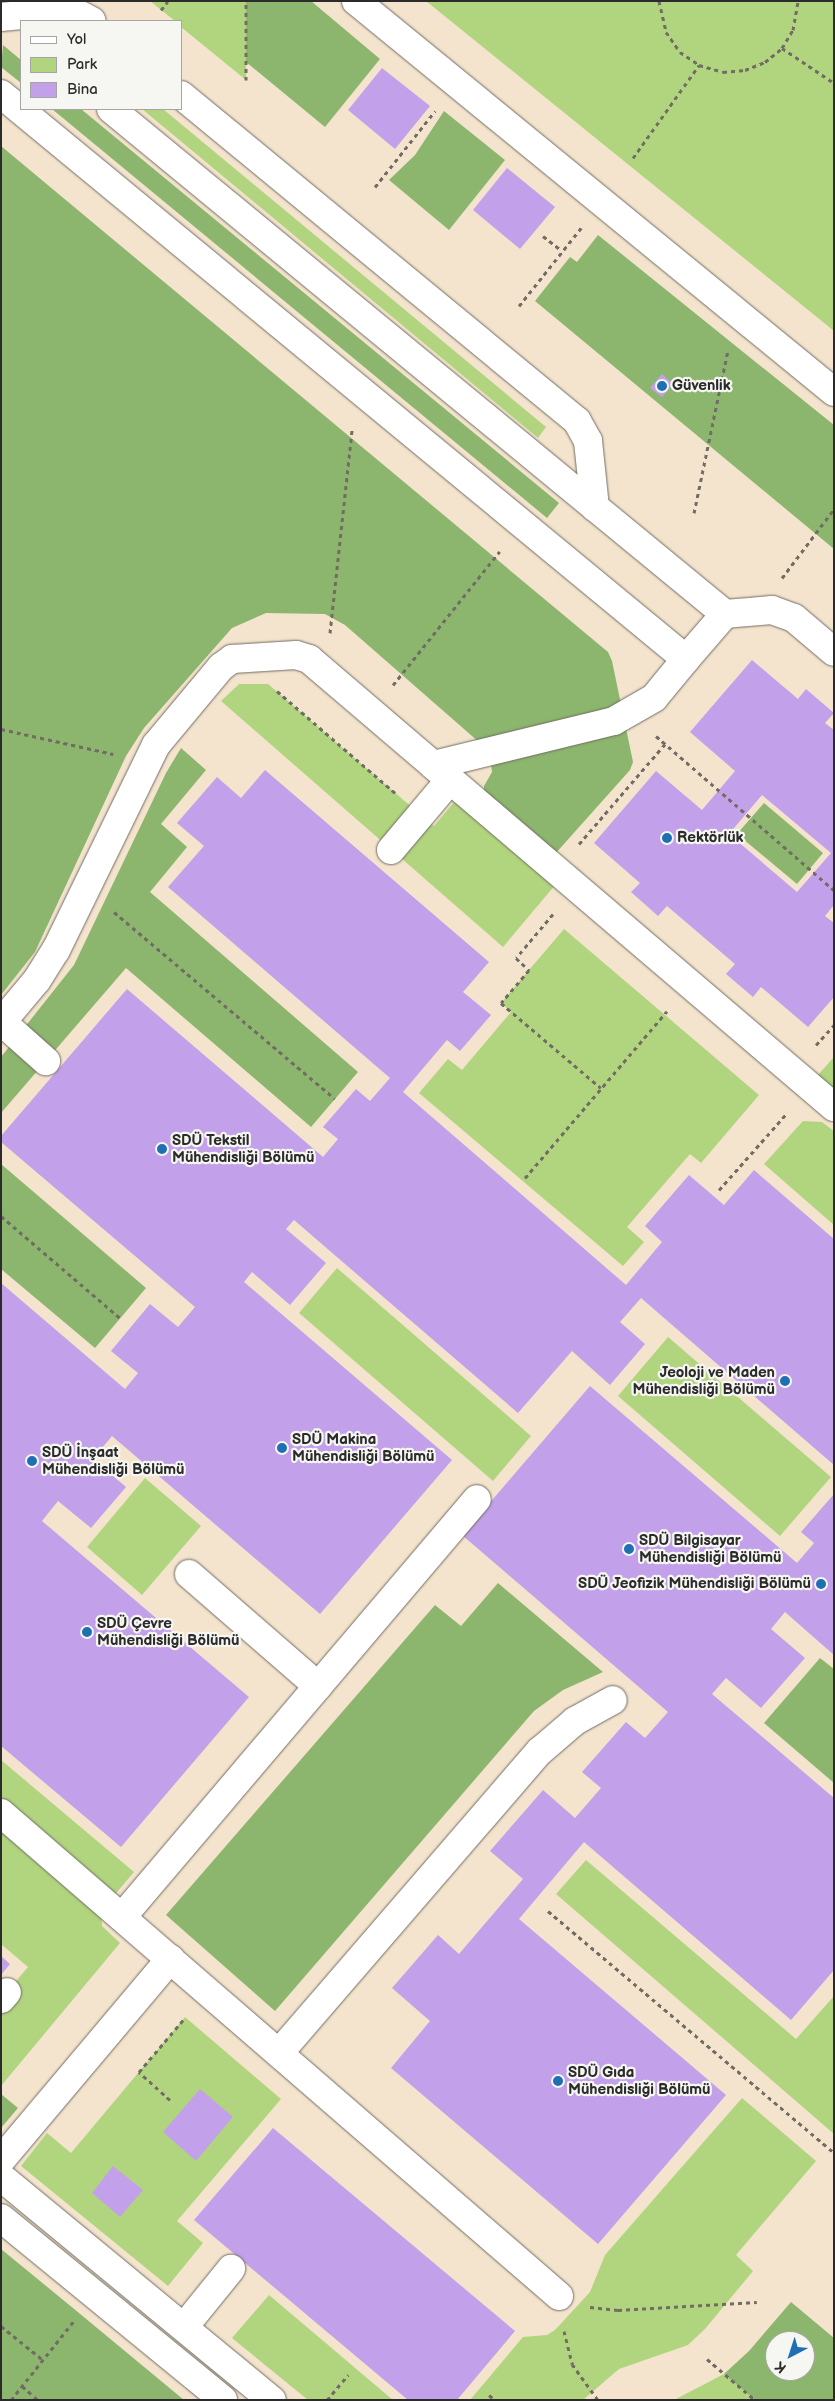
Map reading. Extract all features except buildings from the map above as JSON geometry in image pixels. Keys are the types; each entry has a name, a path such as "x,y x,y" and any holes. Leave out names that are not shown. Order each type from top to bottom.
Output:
{"street":[{"path":"356,1 834,392"},
{"path":"1,18 63,11 73,12 90,20"},
{"path":"1,18 20,34"},
{"path":"1,94 20,110"},
{"path":"182,96 577,421 588,441 595,508"},
{"path":"20,110 686,659"},
{"path":"112,110 725,614 772,610 785,612 834,652"},
{"path":"391,850 441,773 614,721 654,698 725,614"},
{"path":"46,1061 1,1022 37,980 56,950 156,745 221,667 232,659 296,655 309,659 834,1107"},
{"path":"122,1916 477,1499"},
{"path":"189,1574 318,1686"},
{"path":"278,2053 540,1751 575,1721 612,1700"},
{"path":"1,1813 559,2296"},
{"path":"1,2160 170,1958"},
{"path":"1,2177 272,2400"},
{"path":"1,2218 223,2400"},
{"path":"184,2327 231,2269"}],"path":[{"path":"161,10 168,1"},
{"path":"246,1 246,80"},
{"path":"660,1 666,32 680,52 699,65 723,72 745,70 765,62 782,48 793,30 798,1"},
{"path":"782,48 834,83"},
{"path":"633,158 699,65"},
{"path":"375,187 456,83"},
{"path":"519,306 585,224"},
{"path":"543,236 562,251"},
{"path":"694,513 730,342"},
{"path":"331,626 353,422"},
{"path":"403,672 504,546"},
{"path":"1,729 117,754"},
{"path":"652,733 834,890"},
{"path":"578,845 664,744"},
{"path":"576,887 516,958 529,970 501,1003 601,1088"},
{"path":"112,910 335,1099"},
{"path":"525,1178 652,1029"},
{"path":"719,1190 810,1086"},
{"path":"1,1216 120,1318"},
{"path":"548,1911 834,2153"},
{"path":"170,2100 139,2072 207,1991"},
{"path":"559,2296 589,2307 618,2310 758,2302"},
{"path":"559,2296 572,2364 598,2400"},
{"path":"11,2400 79,2313"},
{"path":"1,2326 43,2360"},
{"path":"707,2359 755,2400"},
{"path":"327,2400 348,2375"},
{"path":"22,2386 38,2400"},
{"path":"489,2395 495,2400"}],"green space":[{"path":"150,1 246,1 246,80 182,28 182,20 174,20"},
{"path":"246,1 311,1 380,59 325,127 246,62"},
{"path":"426,1 834,1 834,331 776,284"},
{"path":"3,45 20,59 20,82 1,67"},
{"path":"53,110 82,110 559,503 547,518"},
{"path":"143,110 164,110 546,427 538,438"},
{"path":"444,111 505,160 449,230 389,180 415,155"},
{"path":"1,146 608,652 612,661 633,762 630,770 555,854 484,793 484,786 492,772 490,756 480,743 345,625 325,614 266,613 232,628 144,728 126,756 35,952 1,995"},
{"path":"598,235 834,425 834,549 535,301 570,257 577,262"},
{"path":"239,684 268,684 434,826 455,801 556,884 503,947 221,701"},
{"path":"181,748 206,770 161,824 187,847 150,892 358,1072 311,1127 126,968 1,1113 1,1057 74,965 166,773"},
{"path":"764,803 823,853 797,884 737,834"},
{"path":"564,929 759,1095 701,1163 690,1154 627,1227 644,1242 623,1266 419,1093 448,1059 462,1070 511,1012 501,1003"},
{"path":"834,1057 834,1090 817,1076"},
{"path":"803,1121 822,1122 834,1131 834,1225 764,1164"},
{"path":"1,1164 146,1288 95,1348 1,1269"},
{"path":"337,1268 531,1436 493,1481 299,1313"},
{"path":"668,1337 831,1477 780,1536 618,1396"},
{"path":"145,1478 201,1526 142,1595 87,1547"},
{"path":"498,1583 603,1672 563,1690 534,1711 275,2011 166,1915 435,1605 461,1626"},
{"path":"820,1658 834,1669 834,1783 764,1723"},
{"path":"1,1760 134,1872 101,1911 102,1926 120,1943 1,2086 1,1999 28,1967 1,1944"},
{"path":"586,1860 796,2039 834,1996 834,2134 556,1894"},
{"path":"185,2017 281,2099 177,2221 203,2243 168,2286 21,2166 47,2133 71,2153"},
{"path":"1,2094 18,2108 1,2128"},
{"path":"742,2098 816,2161 736,2255 753,2271 705,2329 688,2345 619,2369 583,2400 470,2400 523,2337 547,2335 555,2330 590,2292 605,2255"},
{"path":"1,2249 79,2313 184,2400 1,2400"},
{"path":"269,2295 393,2400 308,2400 232,2338"},
{"path":"791,2302 834,2338 834,2400 755,2400 724,2374 749,2351 765,2332 765,2381 815,2381 815,2331 766,2331"},
{"path":"724,2374 755,2400 674,2400"}],"place":[{"name":"Güvenlik","path":"662,386"},
{"name":"Rektörlük","path":"667,838"},
{"name":"SDÜ Tekstil Mühendisliği Bölümü","path":"162,1149"},
{"name":"Jeoloji ve Maden Mühendisliği Bölümü","path":"785,1381"},
{"name":"SDÜ Makina Mühendisliği Bölümü","path":"282,1448"},
{"name":"SDÜ İnşaat Mühendisliği Bölümü","path":"32,1461"},
{"name":"SDÜ Bilgisayar Mühendisliği Bölümü","path":"629,1549"},
{"name":"SDÜ Jeofizik Mühendisliği Bölümü","path":"821,1584"},
{"name":"SDÜ Çevre Mühendisliği Bölümü","path":"87,1632"},
{"name":"SDÜ Gıda Mühendisliği Bölümü","path":"558,2081"}]}
